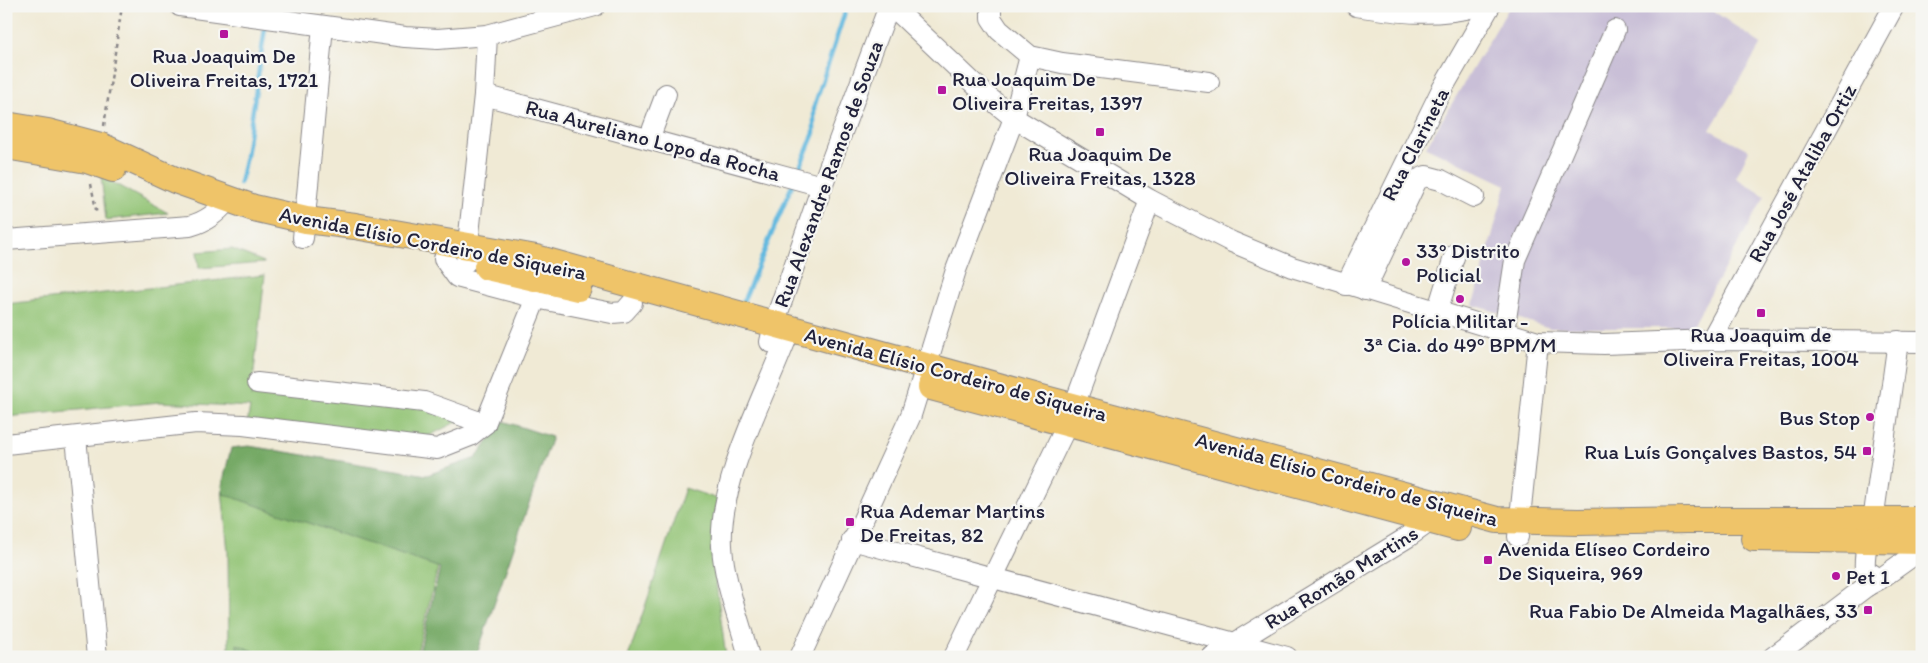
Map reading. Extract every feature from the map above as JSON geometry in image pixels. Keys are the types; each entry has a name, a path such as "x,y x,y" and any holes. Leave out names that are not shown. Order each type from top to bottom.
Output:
{"main road":[{"name":"Avenida Elísio Cordeiro de Siqueira","path":"6,125 48,132 94,153 118,170 182,202 222,206 379,248 459,256 536,258 779,335 1432,513 1471,531 1519,529 1872,533 1922,541"},
{"name":"Avenida Elísio Cordeiro de Siqueira","path":"6,146 94,153"},
{"name":"Avenida Elísio Cordeiro de Siqueira","path":"459,256 632,303 779,335"},
{"name":"Avenida Elísio Cordeiro de Siqueira","path":"1872,533 1922,520"}],"street":[{"path":"180,6 251,16 290,16 322,26 405,37 438,39 487,35 595,6"},
{"path":"890,6 988,97 1014,118 1150,200 1262,256 1355,287 1538,342 1604,344 1711,340 1922,342"},
{"name":"Rua Alexandre Ramos de Souza","path":"749,657 725,566 722,546 724,511 737,462 779,335 816,184 890,6"},
{"path":"991,6 991,18 999,30 1030,56 1062,63 1209,82"},
{"path":"1356,6 1401,13 1434,14 1478,6"},
{"name":"Rua Clarineta","path":"1355,287 1437,99 1490,6"},
{"name":"Rua José Ataliba Ortiz","path":"1711,340 1894,6"},
{"path":"1434,14 1461,25 1467,46"},
{"path":"304,229 322,26"},
{"path":"1504,332 1515,260 1615,30"},
{"path":"487,35 484,95 457,277 536,298 612,313 624,312 632,303"},
{"path":"800,657 852,540 911,415 925,376 956,270 1014,118 1030,56"},
{"path":"649,139 666,94"},
{"name":"Rua Aureliano Lopo da Rocha","path":"484,95 816,184"},
{"path":"1355,287 1417,180 1426,176 1441,180 1474,198"},
{"path":"954,657 1071,416 1150,200"},
{"path":"6,240 101,235 190,226 205,222 222,206"},
{"path":"1437,312 1455,254"},
{"path":"6,444 196,423 253,426 437,449 470,436 485,424 536,298"},
{"path":"1867,586 1864,570 1872,533 1898,341"},
{"path":"1519,529 1538,342"},
{"path":"256,383 424,402 485,424"},
{"path":"76,437 97,657"},
{"name":"Rua Romão Martins","path":"1212,657 1233,642 1388,550 1432,513"},
{"path":"852,540 1287,657"},
{"path":"1773,657 1867,586 1922,549"}],"path":[{"path":"101,235 94,153 122,6"}],"shaded area":[{"path":"1510,6 1706,6 1761,44 1710,130 1749,150 1736,178 1765,196 1691,328 1550,328 1473,305 1506,185 1426,147"}],"green space":[{"path":"101,176 168,213 106,220"},
{"path":"232,249 264,263 199,268 197,252"},
{"path":"265,275 251,398 253,388 424,406 464,418 421,440 247,424 250,407 160,402 6,417 6,304"},
{"path":"503,421 552,437 476,657 418,657 440,568 223,494 222,485 231,448 249,446 427,475 476,458"},
{"path":"685,488 718,499 711,546 726,657 628,657"},
{"path":"222,490 439,564 416,657 229,657 228,552"},
{"path":"237,644 255,652 256,657 238,657"}],"waterway":[{"path":"797,174 814,133 814,107 847,6"},
{"path":"240,183 246,156 266,22"},
{"path":"743,302 793,183"}],"place":[{"name":"Rua Joaquim De Oliveira Freitas, 1721","path":"224,34"},
{"name":"Rua Joaquim De Oliveira Freitas, 1397","path":"942,90"},
{"name":"Rua Joaquim De Oliveira Freitas, 1328","path":"1100,132"},
{"name":"33º Distrito Policial","path":"1406,262"},
{"name":"Polícia Militar - 3ª Cia. do 49º BPM/M","path":"1460,299"},
{"name":"Rua Joaquim de Oliveira Freitas, 1004","path":"1761,313"},
{"name":"Bus Stop","path":"1870,417"},
{"name":"Rua Luís Gonçalves Bastos, 54","path":"1867,451"},
{"name":"Rua Ademar Martins De Freitas, 82","path":"850,522"},
{"name":"Avenida Elíseo Cordeiro De Siqueira, 969","path":"1488,560"},
{"name":"Pet 1","path":"1836,576"},
{"name":"Rua Fabio De Almeida Magalhães, 33","path":"1868,610"}]}
